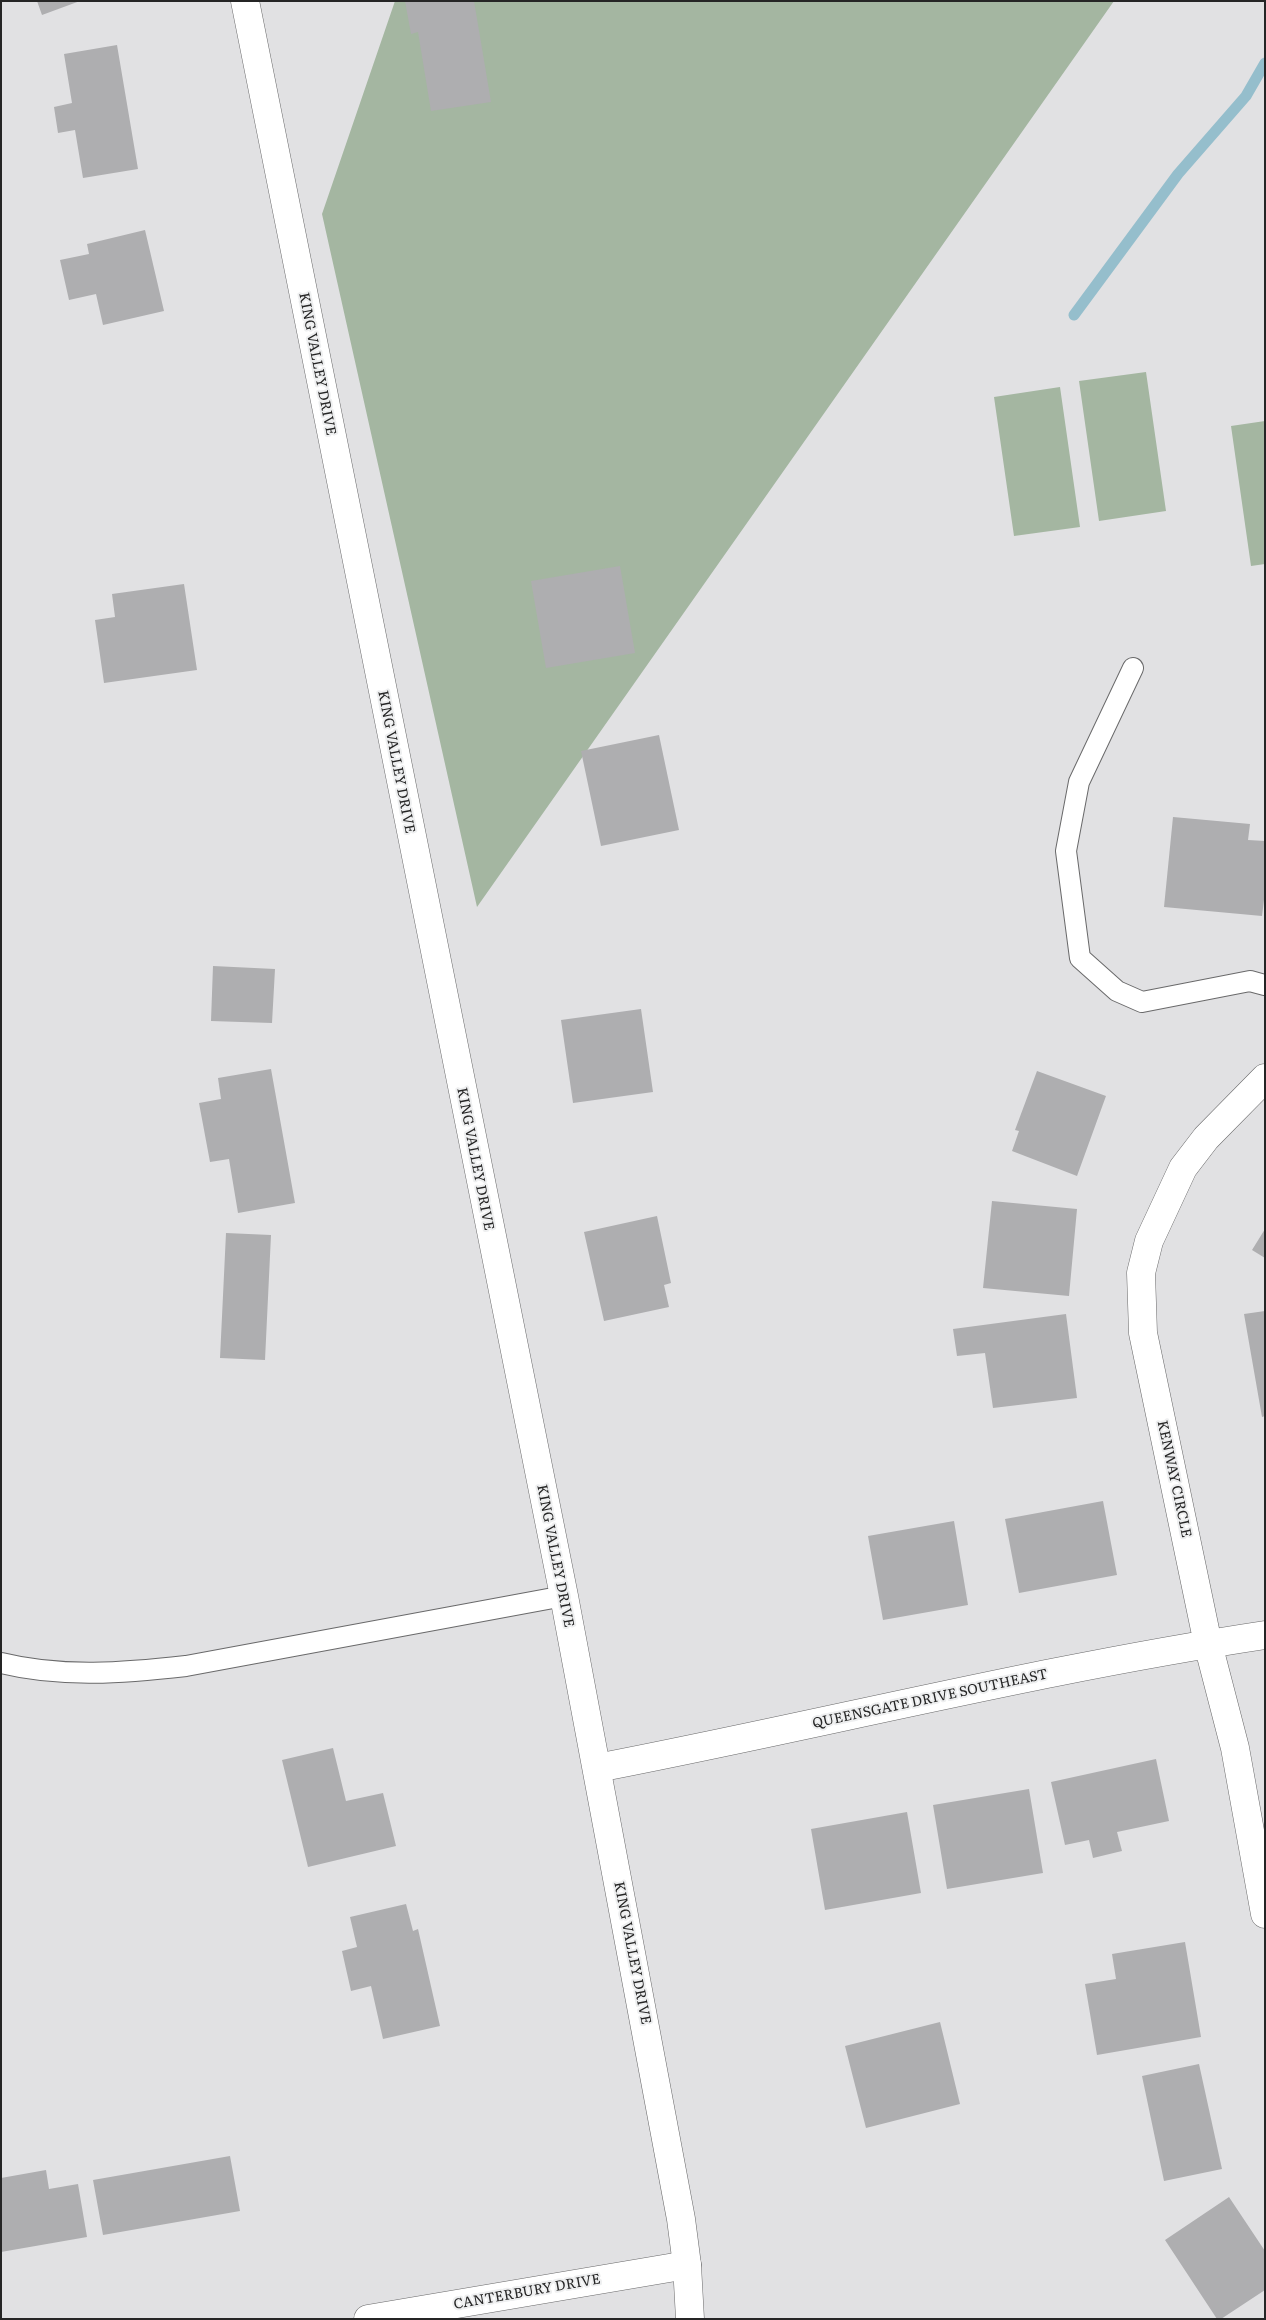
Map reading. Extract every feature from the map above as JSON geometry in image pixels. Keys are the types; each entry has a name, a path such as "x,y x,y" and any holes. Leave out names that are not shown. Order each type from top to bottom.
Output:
{"street":[{"name":"KING VALLEY DRIVE","path":"245,1 564,1596 681,2219 690,2319"},
{"name":"KENWAY CIRCLE","path":"1265,1078 1206,1138 1183,1168 1149,1241 1141,1274 1143,1333 1208,1644 1235,1748 1265,1914"},
{"name":"QUEENSGATE DRIVE SOUTHEAST","path":"597,1768 721,1744 1096,1663 1265,1635"},
{"name":"CANTERBURY DRIVE","path":"368,2319 686,2265"}],"lane":[{"path":"1133,668 1079,782 1066,852 1080,958 1117,992 1142,1002 1250,981 1265,985"},
{"path":"1,1663 16,1667 72,1672 126,1673 186,1666 564,1596"}],"green space":[{"path":"395,1 1114,1 477,907 322,214"},
{"path":"1146,372 1166,511 1099,521 1079,381"},
{"path":"1060,387 1080,527 1014,536 994,397"},
{"path":"1265,421 1265,564 1251,566 1231,426"}],"building":[{"path":"37,1 80,1 42,15"},
{"path":"405,1 474,1 491,102 431,111 418,32 411,34"},
{"path":"117,45 138,169 83,178 75,130 58,133 54,107 72,103 64,54"},
{"path":"145,230 164,311 103,325 96,294 69,300 60,260 89,254 87,244"},
{"path":"620,566 635,653 546,668 531,581"},
{"path":"184,584 197,670 104,683 95,620 115,617 112,594"},
{"path":"659,735 679,830 601,846 581,751"},
{"path":"1173,817 1250,824 1248,840 1265,841 1265,892 1262,916 1164,907"},
{"path":"213,966 275,969 272,1023 211,1021"},
{"path":"641,1009 653,1092 573,1103 561,1020"},
{"path":"271,1069 295,1203 238,1213 229,1159 210,1162 199,1103 221,1099 218,1078"},
{"path":"1037,1071 1106,1096 1077,1176 1012,1151 1019,1131 1015,1130"},
{"path":"992,1201 1077,1209 1069,1296 983,1288"},
{"path":"657,1216 671,1283 664,1285 669,1307 604,1321 584,1232"},
{"path":"1265,1229 1265,1258 1252,1250"},
{"path":"226,1233 271,1235 265,1360 220,1358"},
{"path":"1265,1311 1265,1416 1262,1417 1244,1314"},
{"path":"1066,1314 1077,1398 993,1408 985,1353 957,1356 953,1329"},
{"path":"1103,1501 1117,1575 1019,1593 1005,1519"},
{"path":"954,1521 968,1605 883,1620 868,1536"},
{"path":"333,1748 346,1801 383,1793 396,1846 308,1867 282,1760"},
{"path":"1156,1759 1169,1821 1117,1832 1122,1851 1093,1858 1089,1840 1065,1845 1051,1782"},
{"path":"1029,1789 1043,1873 947,1889 933,1805"},
{"path":"907,1812 921,1893 825,1910 811,1829"},
{"path":"406,1904 413,1931 418,1929 440,2026 383,2039 371,1986 351,1991 342,1951 357,1947 350,1917"},
{"path":"1185,1942 1201,2037 1097,2055 1085,1984 1116,1979 1112,1954"},
{"path":"940,2022 960,2104 866,2128 845,2046"},
{"path":"1199,2064 1222,2169 1164,2181 1142,2076"},
{"path":"230,2156 240,2211 103,2235 93,2180"},
{"path":"46,2170 49,2189 78,2184 87,2237 1,2252 1,2178"},
{"path":"1229,2197 1265,2251 1265,2290 1221,2319 1217,2319 1165,2240"}],"waterway":[{"path":"1074,315 1178,174 1246,96 1265,63"}]}
